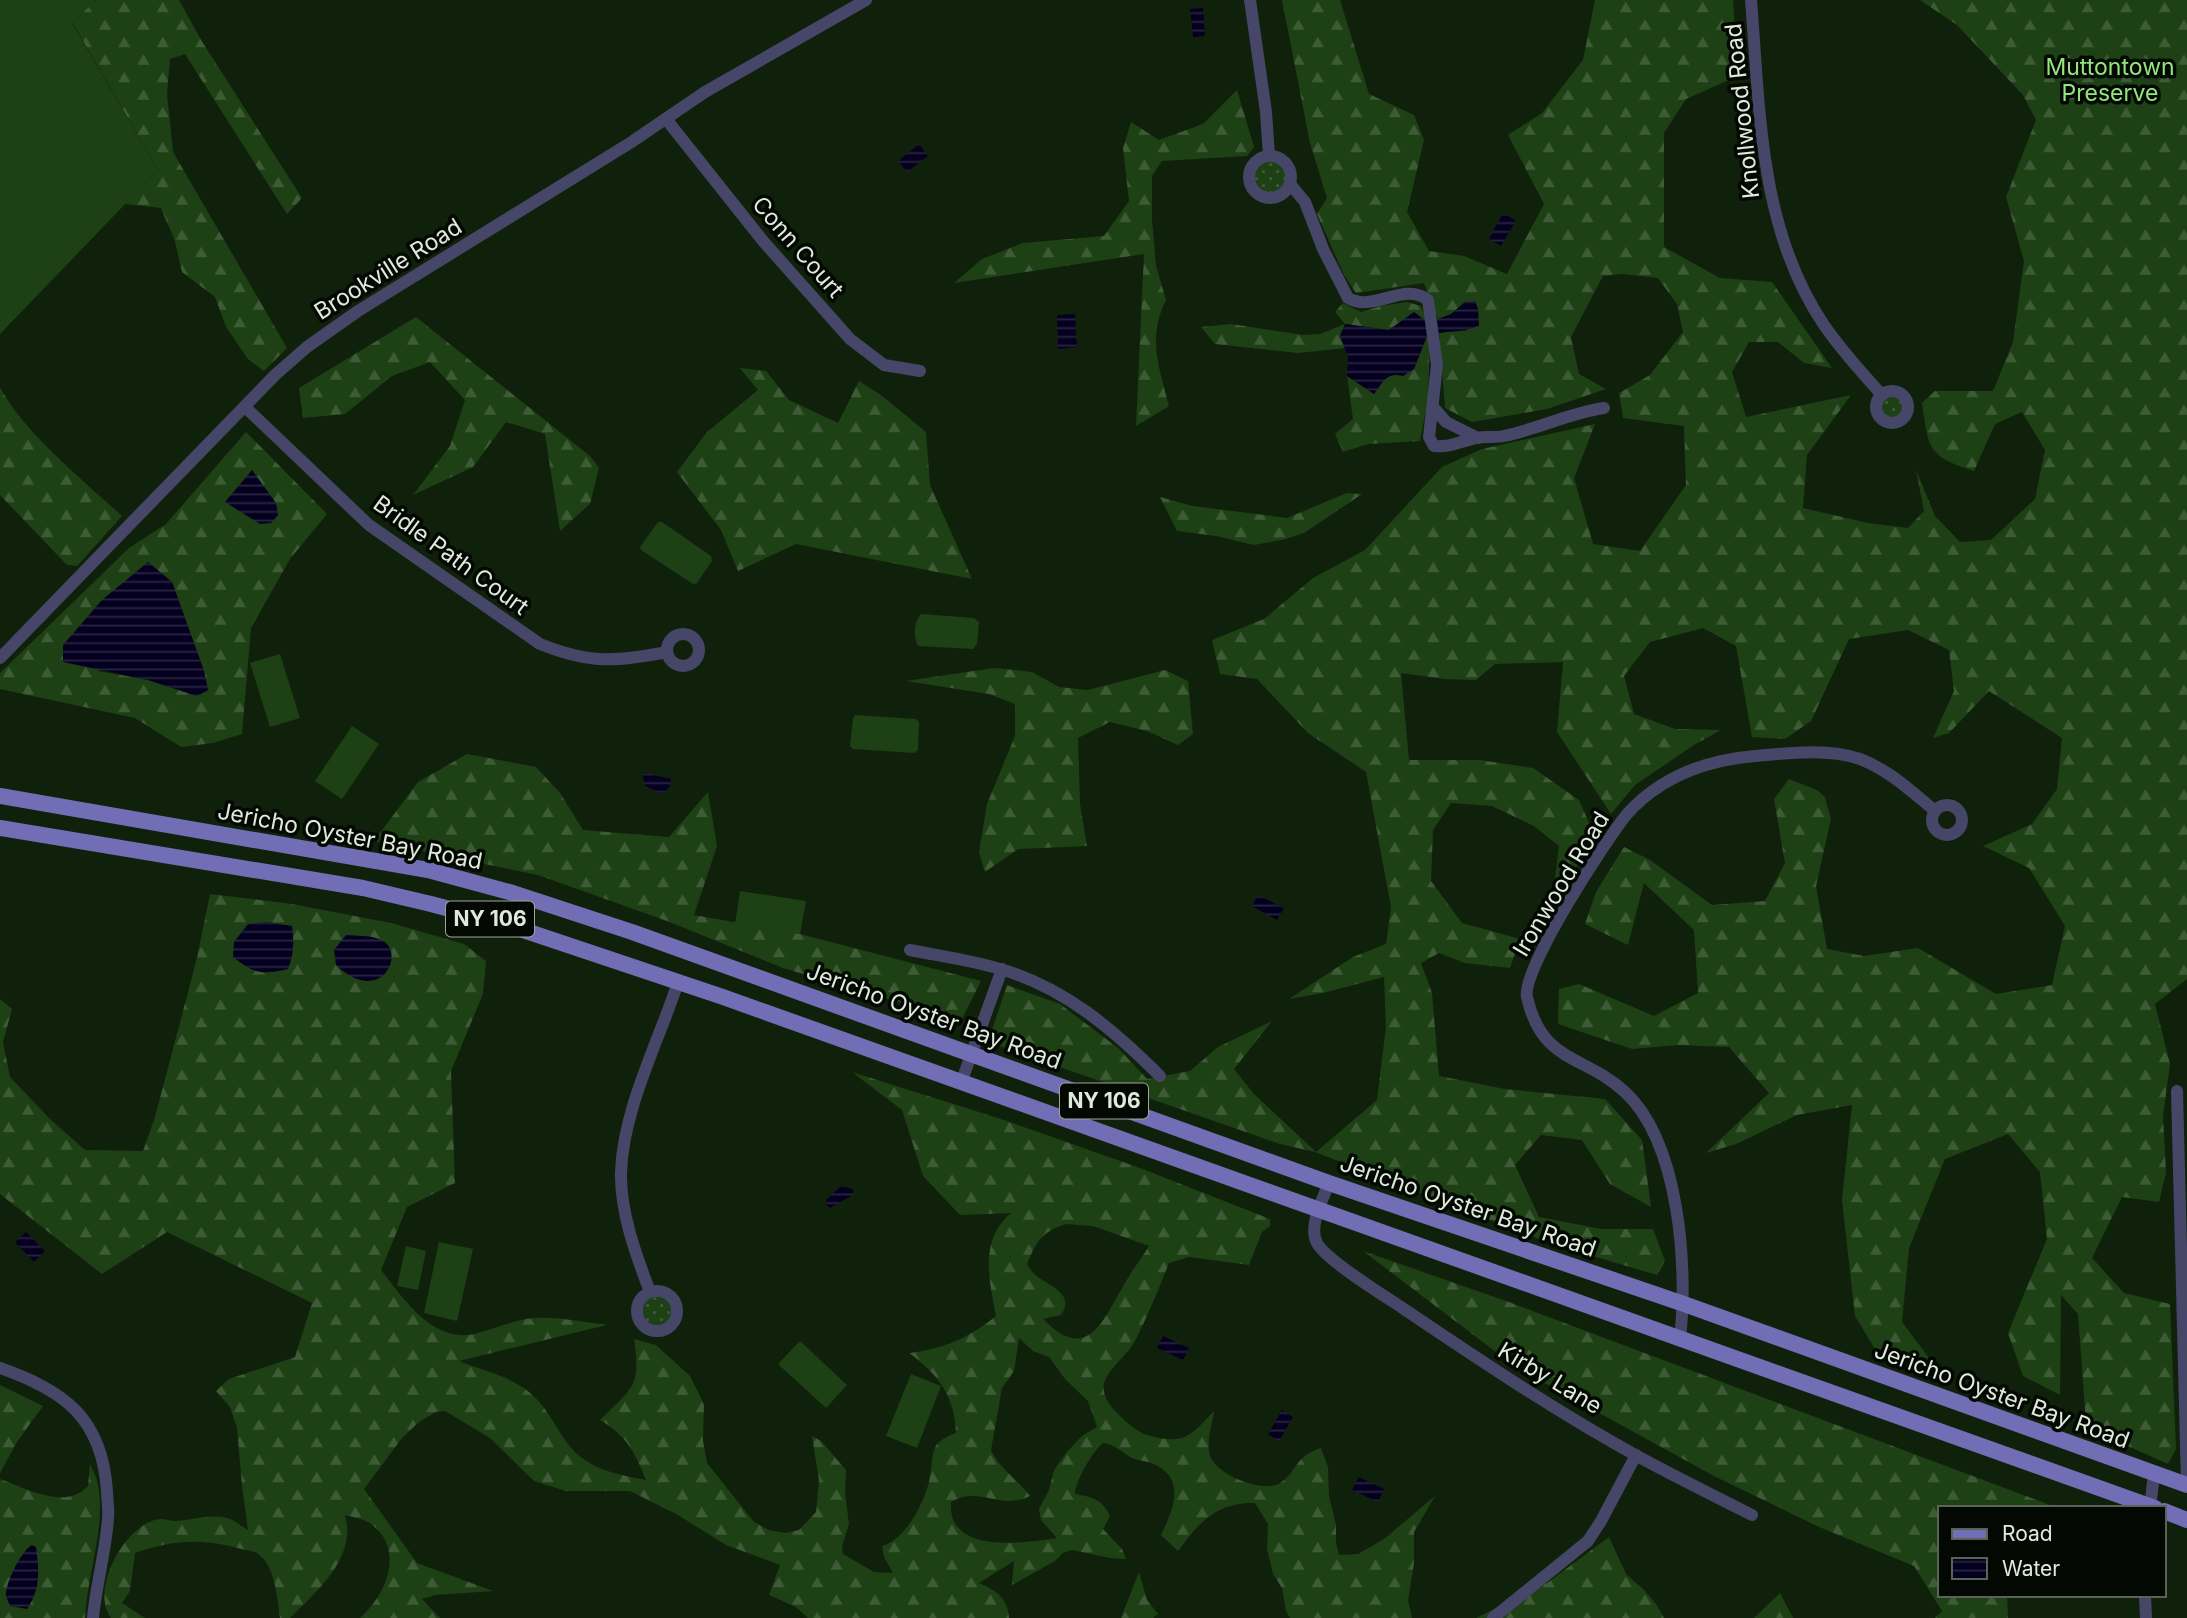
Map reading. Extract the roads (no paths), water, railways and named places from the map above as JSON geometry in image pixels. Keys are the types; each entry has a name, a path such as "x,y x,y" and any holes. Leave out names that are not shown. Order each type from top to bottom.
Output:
{"main road":[{"name":"Jericho Oyster Bay Road","path":"0,796 212,831 439,873 513,893 632,932 1329,1183 1684,1304 2187,1485"},
{"name":"NY 106","path":"0,828 363,888 502,923 678,982 2149,1506"},
{"path":"431,904 439,873"},
{"name":"NY 106","path":"2166,1512 2187,1520"}],"street":[{"name":"Brookville Road","path":"0,658 275,375 307,347 347,318 716,86 866,0"},
{"path":"1250,0 1266,112 1269,156"},
{"name":"Knollwood Road","path":"1751,0 1764,155 1786,252 1823,324 1882,395"},
{"name":"Conn Court","path":"666,119 763,241 850,339 884,365 920,371"},
{"path":"1269,156 1282,159 1290,170 1290,184 1282,195 1275,198 1262,196 1252,187 1250,174 1252,167 1262,158 1269,156"},
{"path":"1290,184 1305,202 1323,249 1348,298 1367,303 1408,293 1420,294 1428,300 1437,365 1429,437 1434,446 1448,447 1478,438 1501,437 1578,412 1604,408"},
{"name":"Bridle Path Court","path":"245,407 369,525 540,644 566,654 608,661 667,652"},
{"path":"1434,408 1446,422 1478,438"},
{"name":"Ironwood Road","path":"1680,1338 1684,1304 1682,1251 1665,1161 1639,1108 1624,1091 1588,1067 1561,1054 1549,1044 1533,1018 1525,993 1538,955 1607,842 1627,815 1659,786 1703,765 1731,758 1777,754 1847,756 1860,759 1890,775 1934,810"},
{"path":"910,950 1002,969 1038,983 1099,1020 1160,1076"},
{"path":"961,1083 1002,969"},
{"path":"650,1292 641,1269 622,1195 623,1153 638,1094 678,982"},
{"path":"2177,1091 2187,1485"},
{"name":"Kirby Lane","path":"1329,1183 1318,1211 1314,1234 1322,1251 1370,1287 1481,1361 1636,1455 1752,1515"},
{"path":"0,1368 30,1379 67,1402 86,1421 100,1447 106,1479 108,1517 93,1618"},
{"path":"1493,1618 1588,1541 1636,1455"},
{"path":"2154,1474 2155,1506"},
{"path":"2145,1597 2146,1618"}],"water":[{"path":"1203,8 1205,36 1193,37 1190,9"},
{"path":"919,144 928,156 907,172 898,161"},
{"path":"1503,213 1516,221 1501,246 1489,239"},
{"path":"1475,301 1479,326 1427,336 1414,369 1403,376 1389,377 1374,394 1347,376 1348,357 1340,336 1345,324 1389,330 1414,312 1428,323 1451,314 1465,302"},
{"path":"1075,314 1077,347 1058,349 1057,315"},
{"path":"252,470 276,503 278,515 271,523 260,524 225,502"},
{"path":"148,562 172,582 204,671 208,690 197,696 148,680 63,662 63,645 102,600"},
{"path":"646,773 671,779 670,786 663,794 645,786 643,777"},
{"path":"1258,895 1284,908 1277,920 1252,906"},
{"path":"267,922 292,926 293,948 288,969 259,972 233,957 234,942 248,924"},
{"path":"346,935 367,936 388,945 391,963 386,972 378,979 366,981 352,977 336,965 334,950"},
{"path":"841,1186 853,1189 853,1195 830,1208 826,1205 826,1200"},
{"path":"26,1232 45,1251 34,1262 15,1242"},
{"path":"1163,1336 1189,1348 1183,1360 1157,1348"},
{"path":"1282,1410 1293,1417 1279,1441 1268,1434"},
{"path":"1359,1477 1384,1489 1378,1502 1352,1490"},
{"path":"32,1545 36,1547 38,1564 35,1594 27,1609 10,1606 6,1596 8,1583 19,1560"}],"park label":[{"name":"Muttontown Preserve","path":"2110,80"}]}
